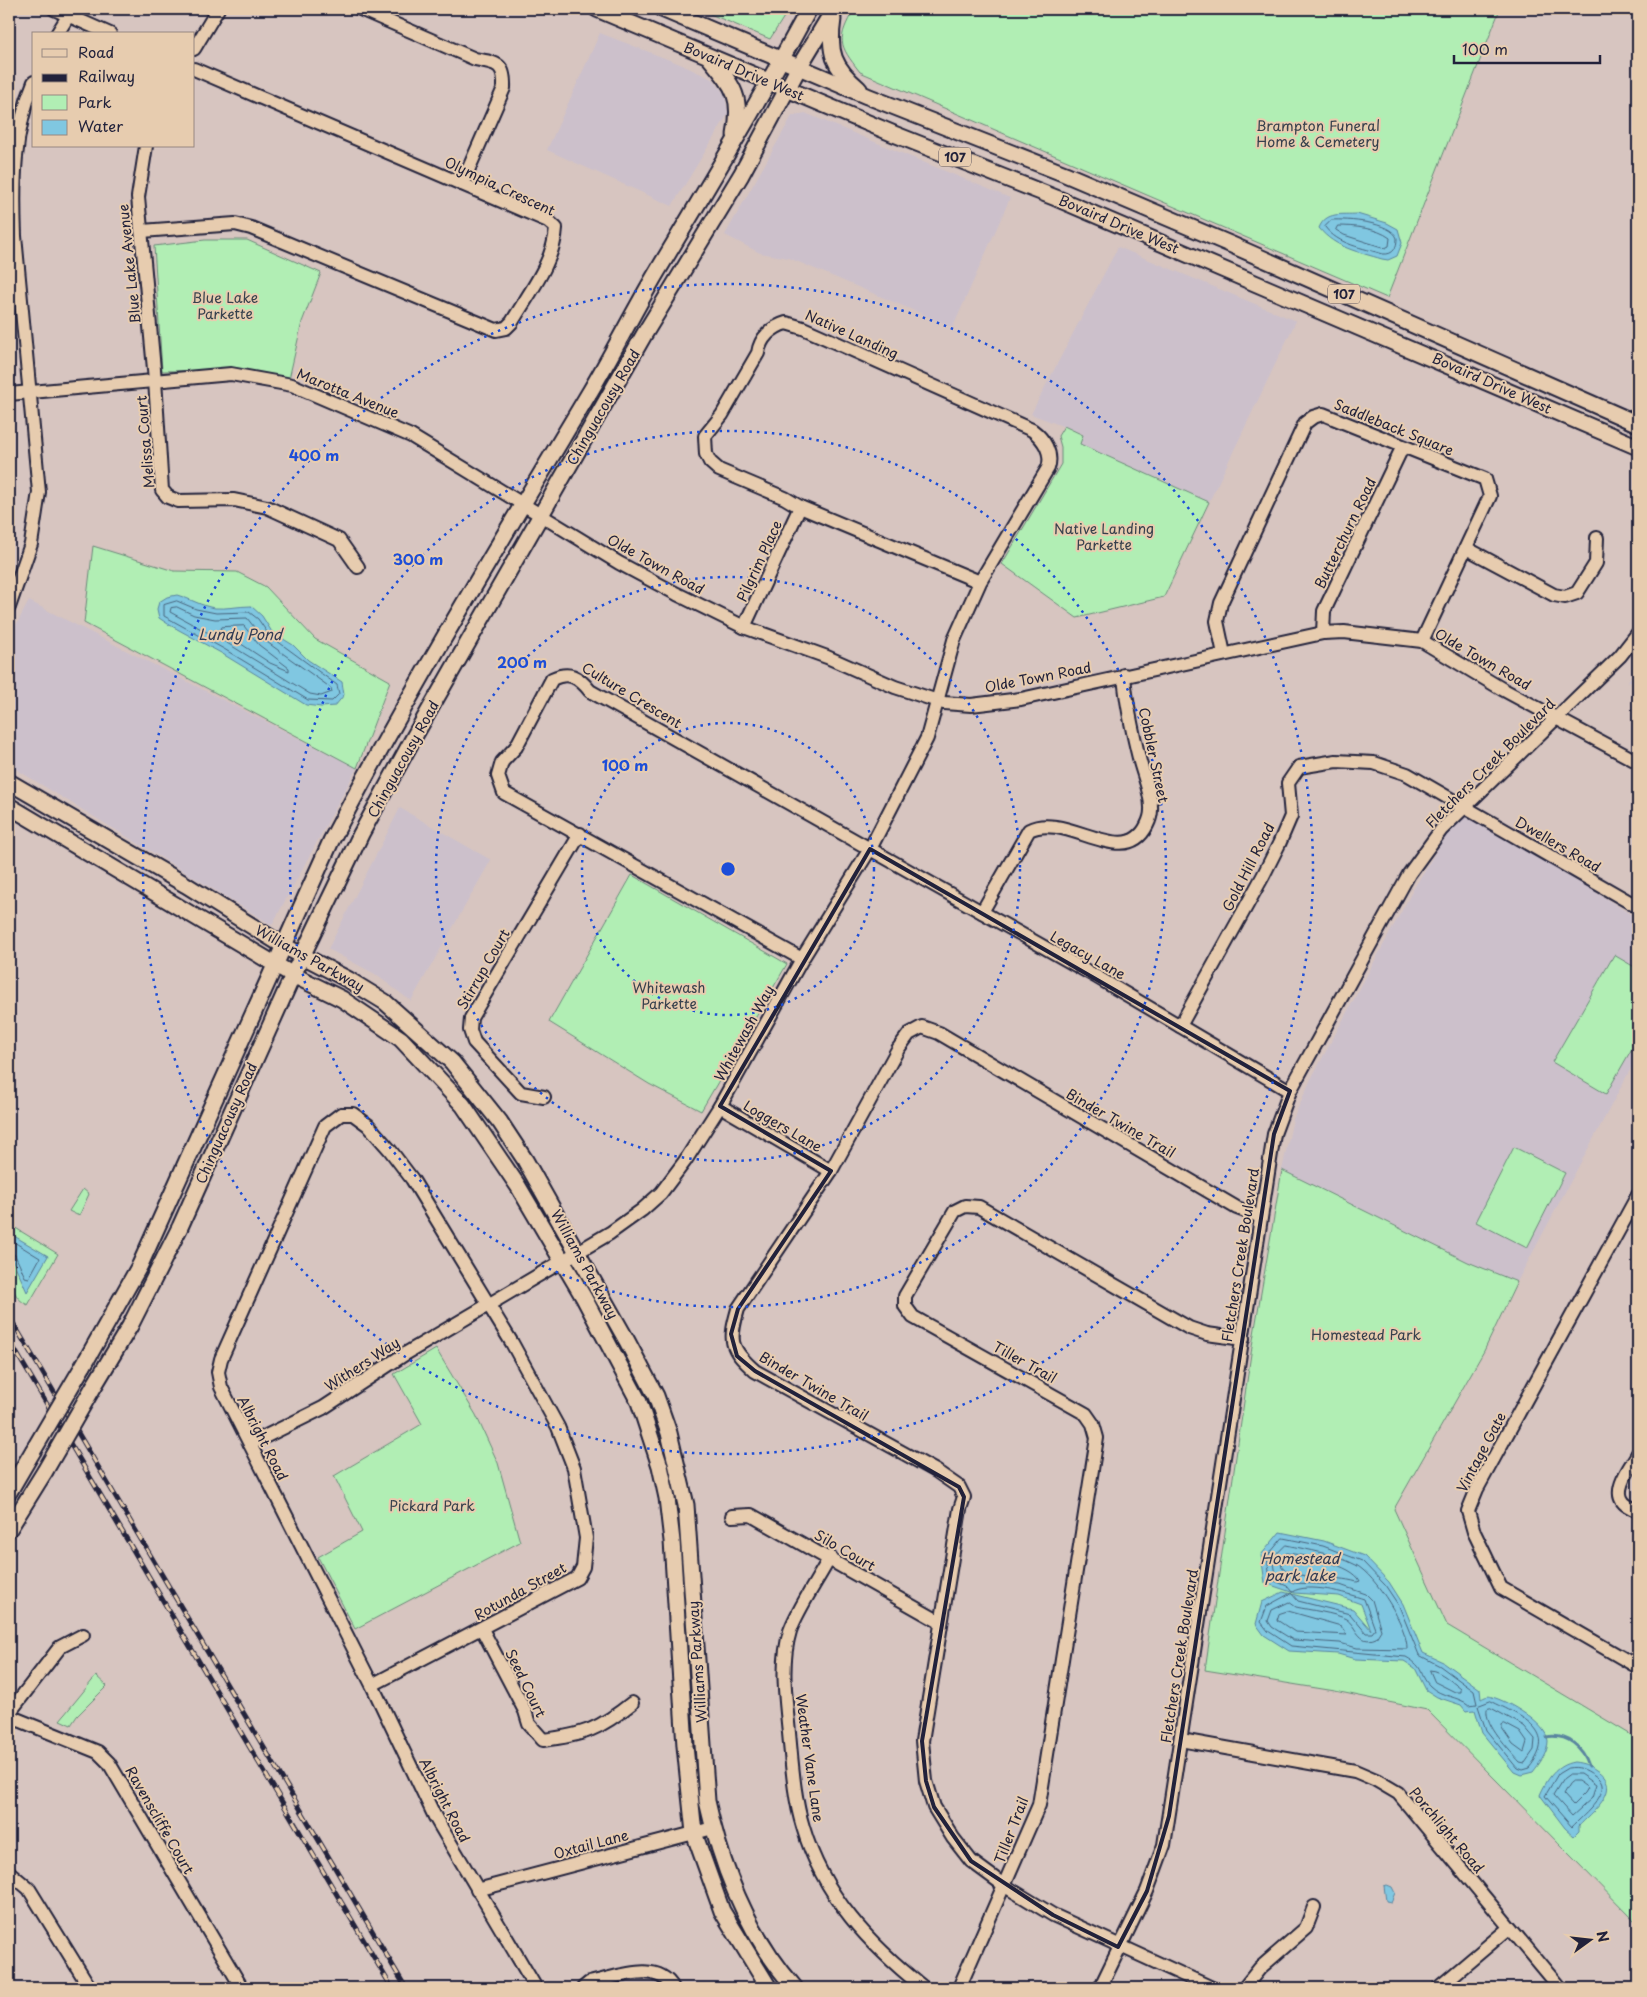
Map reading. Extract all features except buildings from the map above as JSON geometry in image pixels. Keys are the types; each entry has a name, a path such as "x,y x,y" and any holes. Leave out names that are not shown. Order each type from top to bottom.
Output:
{"main road":[{"name":"Bovaird Drive West","path":"597,9 770,80 894,134 1056,198 1638,447"},
{"name":"Bovaird Drive West","path":"662,9 867,96 1065,174 1375,307 1638,424"},
{"name":"Chinguacousy Road","path":"9,1492 140,1265 330,841 416,685 521,504 592,388 809,9"},
{"path":"834,10 830,41 838,67 867,96"},
{"name":"Chinguacousy Road","path":"9,1529 130,1326 180,1227 293,975 370,818 645,334 737,182 799,67 834,10"},
{"path":"708,55 734,88 738,118 733,144"},
{"path":"1056,198 1065,174"},
{"name":"Williams Parkway","path":"9,782 186,885 284,946 349,980 385,1002 452,1062 480,1095 526,1160 656,1396 669,1433 682,1480 686,1505 707,1801 713,1828 736,1896 756,1936 794,1988"},
{"name":"Williams Parkway","path":"9,806 293,975 342,998 370,1016 401,1039 432,1070 463,1105 490,1142 562,1261 616,1356 639,1402 660,1466 672,1541 684,1730 694,1833 722,1911 769,1988"}],"street":[{"path":"54,9 70,12 106,32"},
{"path":"195,47 218,9"},
{"path":"360,9 475,60 493,63 502,68 505,73 504,88 462,184"},
{"path":"58,32 70,12"},
{"name":"Olympia Crescent","path":"142,231 235,224 251,228 496,330 506,328 512,322 548,261 555,243 556,228 548,221 195,69"},
{"path":"9,607 31,544 39,492 15,236 14,196 16,156 22,120 32,88"},
{"name":"Blue Lake Avenue","path":"146,148 138,198 155,380"},
{"name":"Native Landing","path":"937,700 954,640 980,582 1048,468 1049,456 1041,437 1032,430 803,328 786,323 769,332 762,340 758,353 722,415 705,436 704,445 710,462 719,470 785,498 800,507 980,582"},
{"name":"Marotta Avenue","path":"9,394 231,374 292,385 411,436 541,516"},
{"name":"Melissa Court","path":"155,380 162,490 168,497 178,501 194,502 234,500 267,507 339,540 358,567"},
{"name":"Saddleback Square","path":"1224,654 1217,621 1221,603 1305,423 1312,417 1323,414 1402,448 1485,480 1489,487 1490,496 1422,641"},
{"name":"Butterchurn Road","path":"1322,633 1324,611 1402,448"},
{"name":"Pilgrim Place","path":"744,627 800,507"},
{"name":"Olde Town Road","path":"541,516 676,594 744,627 827,657 895,687 944,703 971,705 1021,699 1322,633 1344,632 1422,641 1502,689 1557,717"},
{"path":"1466,548 1554,595 1565,597 1578,593 1596,564 1597,538"},
{"name":"Fletchers Creek Boulevard","path":"1100,1988 1118,1947 1147,1891 1164,1845 1274,1134 1290,1091 1409,874 1441,830 1620,656 1638,633"},
{"name":"Culture Crescent","path":"802,959 520,801 511,799 504,793 498,776 502,762 516,747 552,679 561,675 572,675 581,679 590,691 870,849"},
{"name":"Cobbler Street","path":"982,912 1029,830 1039,825 1054,825 1111,843 1123,844 1132,842 1141,836 1152,811 1126,698 1124,675"},
{"name":"Whitewash Way","path":"488,1304 578,1252 642,1210 661,1194 720,1106 802,959 870,849 927,738 937,700"},
{"path":"1557,717 1638,762"},
{"name":"Gold Hill Road","path":"1180,1026 1279,844 1291,816 1288,783 1300,767 1336,761 1374,763 1407,774 1464,808"},
{"name":"Dwellers Road","path":"1464,808 1638,907"},
{"name":"Stirrup Court","path":"544,1097 521,1093 474,1042 470,1030 471,1018 580,834"},
{"name":"Legacy Lane","path":"870,849 1290,1091"},
{"name":"Binder Twine Trail","path":"1212,1988 1118,1947 1053,1915 1005,1886 971,1860 953,1838 934,1807 926,1781 922,1742 940,1622 960,1508 964,1497 959,1487 936,1471 755,1371 737,1356 731,1334 738,1309 831,1171 898,1049 908,1034 922,1027 939,1033 1237,1208 1261,1217"},
{"name":"Loggers Lane","path":"720,1106 831,1171"},
{"name":"Albright Road","path":"488,1304 468,1274 412,1179 390,1150 368,1124 353,1114 342,1114 325,1126 221,1359 218,1372 221,1387 372,1684 435,1817 536,1988"},
{"name":"Vintage Gate","path":"1638,1195 1477,1489 1468,1511 1474,1532 1501,1588 1638,1667"},
{"name":"Tiller Trail","path":"1005,1886 1039,1805 1097,1438 1093,1424 1086,1414 913,1317 905,1306 906,1296 955,1212 965,1206 979,1206 1189,1328 1207,1334 1243,1338"},
{"name":"Withers Way","path":"250,1444 323,1408 405,1354 488,1304"},
{"name":"Rotunda Street","path":"372,1684 482,1629 577,1578 586,1555 586,1538 574,1468 558,1426 488,1304"},
{"path":"1638,1453 1620,1486 1620,1496 1624,1503 1638,1511"},
{"name":"Silo Court","path":"732,1516 751,1515 830,1557 940,1622"},
{"name":"Weather Vane Lane","path":"830,1557 790,1630 785,1658 785,1693 790,1742 803,1827 822,1878 854,1924 888,1959 924,1988"},
{"name":"Seed Court","path":"482,1629 525,1712 529,1724 543,1740 570,1737 597,1728 632,1703"},
{"path":"9,1714 60,1647 83,1635"},
{"name":"Ravenscliffe Court","path":"9,1714 98,1752 109,1764 242,1988"},
{"name":"Porchlight Road","path":"1181,1740 1355,1771 1376,1780 1398,1793 1560,1988"},
{"name":"Oxtail Lane","path":"477,1890 713,1828"},
{"path":"9,1872 29,1889 90,1988"},
{"path":"959,1988 1005,1886"},
{"path":"1244,1988 1260,1968 1306,1928 1314,1907"},
{"path":"1438,1988 1509,1928"},
{"path":"583,1988 590,1983 649,1971 666,1977 673,1988"}],"highlighted area":[{"path":"870,849 1290,1091 1274,1134 1169,1816 1147,1891 1118,1947 1053,1915 971,1861 934,1807 926,1781 922,1741 964,1497 959,1487 755,1371 737,1356 731,1334 738,1309 831,1171 720,1106"}],"shaded area":[{"path":"600,33 680,64 714,80 725,95 728,114 672,206 547,150"},
{"path":"805,113 1010,198 953,327 789,258 760,253 725,235 792,116"},
{"path":"1118,247 1296,321 1209,502 1080,444 1083,434 1031,414"},
{"path":"29,601 357,768 272,925 9,765 9,638"},
{"path":"1638,668 1638,687 1628,681"},
{"path":"1463,807 1638,919 1638,1055 1517,1282 1468,1262 1282,1170 1293,1119 1311,1079 1414,888"},
{"path":"400,808 491,860 411,1001 375,974 328,949"}],"green space":[{"path":"698,9 789,9 770,39"},
{"name":"Brampton Funeral Home & Cemetery","path":"854,9 1500,9 1387,298 860,72 847,55 842,42 845,28"},
{"name":"Blue Lake Parkette","path":"205,240 247,240 321,273 302,322 289,379 235,370 162,371 154,246"},
{"name":"Native Landing Parkette","path":"1064,426 1083,435 1080,444 1209,502 1164,597 1077,618 1002,564 1061,464 1061,447 1058,436"},
{"path":"93,546 174,571 237,572 266,587 315,639 390,681 357,768 84,623"},
{"name":"Whitewash Parkette","path":"632,875 787,964 701,1111 649,1084 549,1022"},
{"path":"1614,955 1638,969 1638,1038 1606,1094 1552,1062"},
{"path":"1514,1147 1565,1173 1527,1248 1476,1222"},
{"name":"Homestead Park","path":"1282,1170 1468,1262 1517,1282 1484,1351 1394,1509 1447,1625 1638,1739 1638,1924 1427,1710 1335,1691 1205,1670 1253,1340"},
{"path":"83,1189 89,1194 80,1214 77,1215 69,1211"},
{"path":"9,1224 58,1254 28,1305 20,1300 14,1291 11,1281 8,1257"},
{"name":"Pickard Park","path":"436,1349 476,1415 498,1463 520,1542 355,1629 318,1557 362,1532 334,1476 422,1424 394,1374"},
{"path":"96,1676 107,1686 77,1716 71,1725 60,1720"}],"water":[{"path":"1357,214 1387,223 1398,229 1402,243 1397,256 1388,260 1356,251 1340,245 1325,235 1319,228 1330,216"},
{"name":"Lundy Pond","path":"177,595 215,608 251,606 262,616 272,632 293,645 308,660 342,682 344,695 335,706 306,705 221,653 168,624 159,618 157,609 159,602 167,597"},
{"path":"9,1233 48,1256 27,1292 9,1252"},
{"name":"Homestead park lake","path":"1280,1532 1324,1541 1364,1556 1389,1582 1403,1604 1423,1653 1443,1662 1480,1689 1481,1699 1489,1696 1507,1703 1526,1714 1546,1734 1548,1745 1543,1758 1533,1772 1521,1775 1514,1772 1482,1733 1475,1710 1466,1711 1461,1705 1437,1697 1426,1690 1415,1668 1404,1661 1355,1659 1338,1654 1289,1651 1264,1635 1256,1624 1262,1602 1283,1592 1353,1609 1371,1630 1361,1604 1339,1596 1294,1593 1265,1583 1261,1555"},
{"path":"1574,1762 1593,1768 1604,1777 1607,1784 1607,1792 1598,1807 1579,1826 1579,1831 1574,1836 1565,1828 1540,1795 1557,1770"},
{"path":"1384,1886 1392,1887 1395,1893 1391,1902 1386,1901"}],"waterway":[{"path":"1546,1737 1561,1737 1573,1743 1583,1753 1589,1766"}],"railway":[{"path":"9,1316 406,1988"},
{"path":"9,1340 392,1988"}]}
